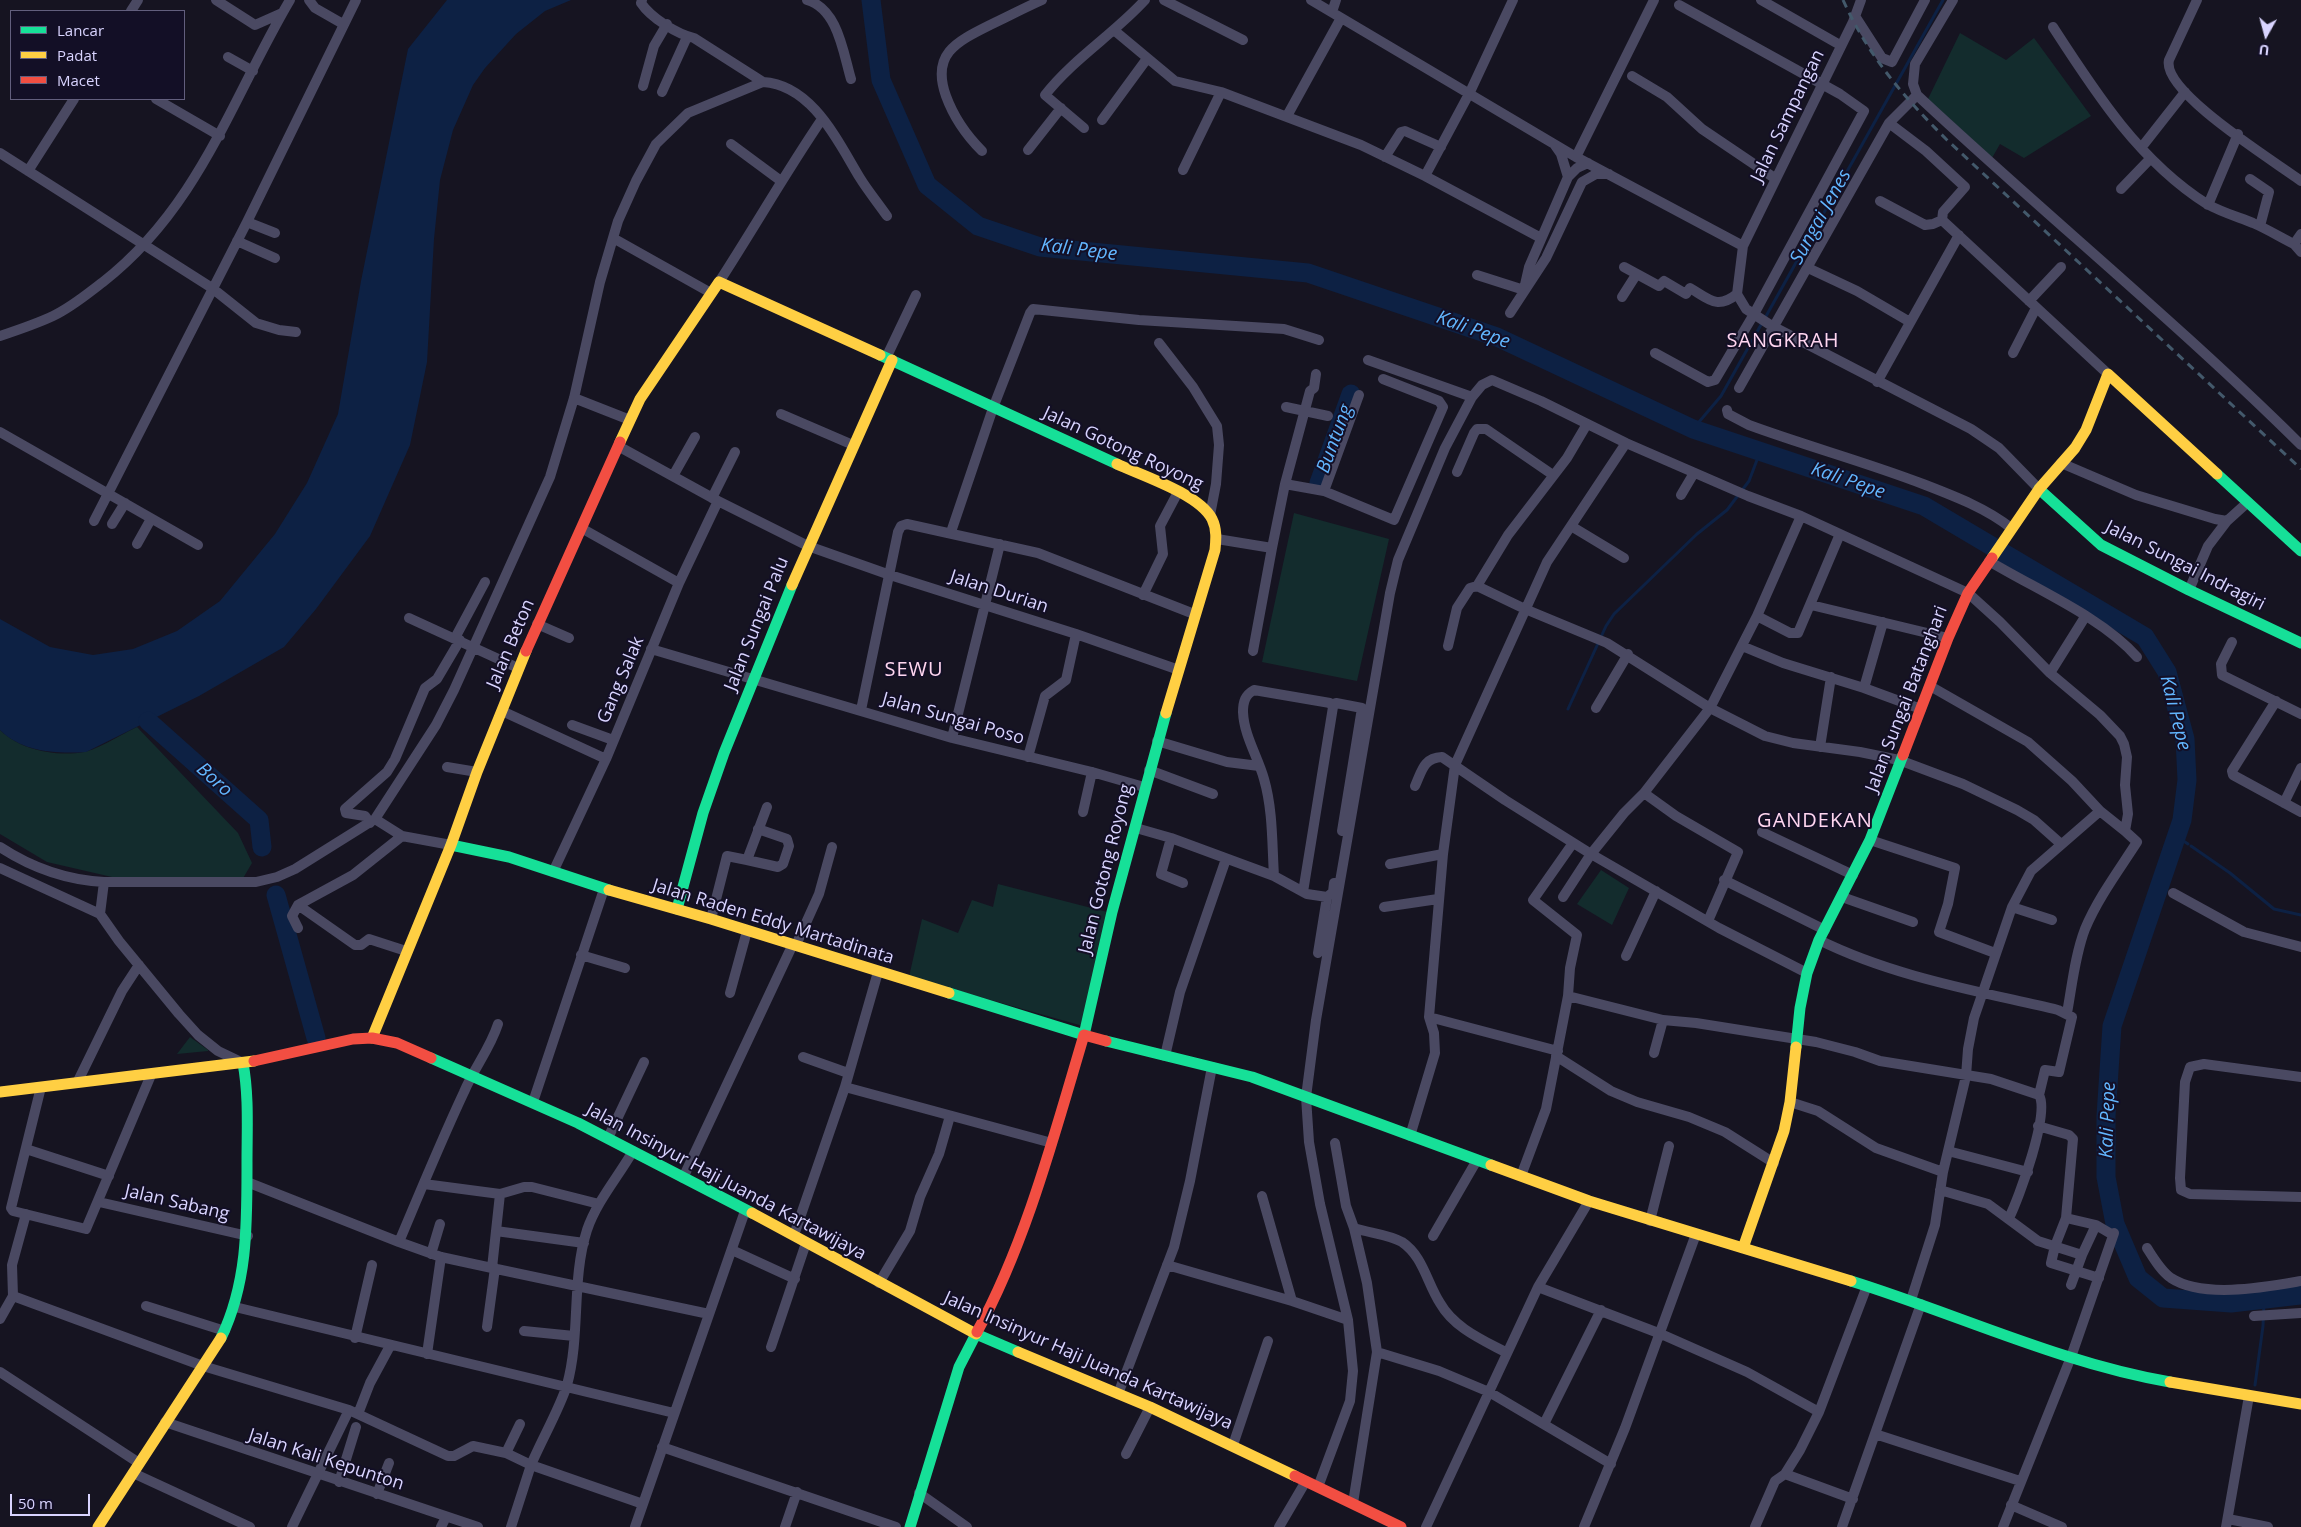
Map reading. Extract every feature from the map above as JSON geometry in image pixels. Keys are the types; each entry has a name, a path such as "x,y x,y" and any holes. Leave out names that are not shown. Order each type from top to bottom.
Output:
{"main road":[{"name":"Jalan Beton","path":"372,1038 451,845 477,772 518,668 583,529 618,446 640,399 719,282"},
{"name":"Jalan Gotong Royong","path":"719,282 1178,492 1204,506 1210,515 1217,539 1144,787 1136,828 1112,912 1084,1036 1052,1143 1010,1263 991,1306 959,1367 924,1476 910,1527"},
{"name":"Jalan Sungai Palu","path":"677,909 703,813 753,680 808,546 889,359"},
{"path":"2108,374 2301,552"},
{"name":"Jalan Sungai Batanghari","path":"1743,1248 1774,1163 1790,1102 1806,973 1822,936 1870,840 1899,760 1968,593 2039,489 2075,448 2086,430 2108,374"},
{"path":"2100,397 2124,388"},
{"name":"Jalan Sungai Indragiri","path":"2039,489 2101,545 2189,590 2301,643"},
{"name":"Jalan Raden Eddy Martadinata","path":"451,845 509,857 1084,1036 1252,1077 1589,1201 1867,1286 2071,1358 2135,1376 2301,1404"},
{"name":"Jalan Insinyur Haji Juanda Kartawijaya","path":"0,1092 243,1063 353,1039 372,1038 397,1043 533,1102 608,1138 794,1235 879,1283 976,1334 1150,1407 1233,1445 1353,1503 1395,1526"},
{"path":"98,1527 225,1331 235,1308 244,1274 248,1236 248,1090 243,1063"}],"street":[{"path":"216,0 255,25 282,12"},
{"path":"0,336 55,315 77,302 118,270 164,223 184,195 220,136 282,12 290,0"},
{"path":"309,0 315,8 344,24"},
{"path":"94,521 247,222 356,0"},
{"path":"642,0 641,3 645,8 667,24 687,37 694,38 763,82"},
{"path":"807,0 824,9 834,27 851,79"},
{"path":"982,151 959,125 950,107 943,87 942,64 949,50 963,38 1042,0"},
{"path":"1084,128 1046,97 1046,93 1073,66 1114,31 1144,0"},
{"path":"1164,0 1243,40"},
{"path":"1312,0 1470,92 1576,157 1743,246"},
{"path":"1332,12 1336,0"},
{"path":"1425,176 1470,92 1514,0"},
{"path":"1576,157 1654,0"},
{"path":"1761,0 1840,45"},
{"name":"Jalan Sampangan","path":"1737,294 1743,246 1855,16 1861,0"},
{"path":"1855,16 1882,58 1892,62 1925,0"},
{"path":"1953,0 1915,64 1913,84 1917,95 1972,147 2196,347 2301,445"},
{"path":"2197,0 2168,64 2171,74 2185,92 2212,118 2238,134 2301,181"},
{"path":"1655,353 1712,382 1715,380 1755,316 1864,115 1864,111 1860,107 1679,5"},
{"path":"1287,116 1341,18"},
{"path":"643,86 654,46 667,24"},
{"path":"2053,27 2099,97 2150,159 2208,205 2260,226 2297,248 2301,234"},
{"path":"1114,31 1174,82 1220,92 1287,116 1385,157 1425,176 1541,238"},
{"path":"662,92 687,37"},
{"path":"228,57 253,71"},
{"path":"1102,120 1146,60"},
{"path":"1632,76 1667,97 1702,129 1776,179"},
{"path":"0,847 61,877 104,882 256,882 277,877 294,869 373,821 436,725 474,646 550,477 574,398 600,282 613,238 636,181 661,137 688,113 763,82 776,83 796,92 822,119 838,140 861,180 887,216"},
{"path":"1183,170 1220,92"},
{"path":"2141,148 2185,92"},
{"path":"1740,388 1773,326 1808,268 1889,123 1917,95"},
{"path":"28,170 73,100"},
{"path":"158,100 220,136"},
{"path":"1028,150 1061,108"},
{"path":"719,282 756,226 781,181 822,119"},
{"path":"1889,123 1926,151 1965,187 1943,212 1942,220"},
{"path":"1385,157 1401,132 1404,131 1441,147"},
{"path":"2208,205 2238,134"},
{"path":"731,144 781,181"},
{"path":"1554,144 1560,154 1568,178"},
{"path":"0,153 212,288 256,323 269,328 296,332"},
{"path":"2121,189 2150,159"},
{"path":"1524,290 1529,268 1568,178 1577,168 1588,163"},
{"path":"1510,313 1546,258 1582,182 1596,174 1610,174"},
{"path":"2250,179 2270,192 2260,226"},
{"path":"1880,201 1925,225 1942,220"},
{"path":"1942,220 2108,374"},
{"path":"247,222 275,233"},
{"path":"1877,382 1959,235"},
{"path":"613,238 711,293"},
{"path":"237,241 275,258"},
{"path":"1624,267 1659,286 1664,281 1686,294 1690,288 1715,303 1728,301 1737,294 1746,309 1755,316 1877,382 1971,428 1999,448 2039,489"},
{"path":"2013,353 2033,305 2061,267"},
{"path":"1808,268 1857,291 1910,322"},
{"path":"1477,275 1524,290"},
{"path":"1622,297 1636,275"},
{"path":"889,359 916,295"},
{"path":"951,532 992,408 1030,314 1034,309 1139,320 1284,329 1320,340"},
{"path":"1159,343 1193,387 1217,426 1218,455 1210,515"},
{"path":"1368,360 1472,397"},
{"path":"1253,651 1285,484 1310,391 1314,388 1316,374"},
{"path":"1285,484 1324,491 1394,520 1443,407 1439,401 1383,379"},
{"path":"1318,1487 1350,1401 1353,1371 1348,1320 1320,1204 1309,1142 1306,1097 1316,1020 1390,593 1398,560 1445,448 1472,397 1482,384 1492,380 1541,401 1626,443 1748,496 1801,516 1968,593 2000,622 2050,673 2100,715 2124,744 2127,757 2126,790 2128,814 2125,831"},
{"path":"1324,491 1359,395"},
{"path":"574,398 630,420"},
{"path":"1286,407 1328,416"},
{"path":"1727,410 1728,414 1733,418 1749,425 1873,466 1948,494 1986,511 2010,531"},
{"path":"781,414 853,445"},
{"path":"1477,586 1512,530 1572,451 1588,424"},
{"path":"1457,472 1474,433 1481,428 1553,475"},
{"path":"0,432 198,545"},
{"path":"673,476 695,436"},
{"path":"1410,1136 1435,1053 1434,1033 1429,1017 1438,900 1455,765 1548,562 1626,443"},
{"name":"Jalan Durian","path":"618,446 715,499 808,546 890,575 1076,634 1179,670"},
{"name":"Gang Salak","path":"553,872 606,760 735,452"},
{"path":"2061,463 2136,495 2201,516 2226,521"},
{"path":"1681,494 1694,472"},
{"path":"1143,595 1163,554 1160,526 1178,492"},
{"path":"2189,590 2208,546 2226,521 2248,502"},
{"path":"112,524 125,503"},
{"path":"1563,897 1591,854 1624,813 1644,793 1710,708 1757,616 1801,516"},
{"path":"137,544 151,519"},
{"path":"861,710 898,532 902,526 907,524 951,532 1038,553 1194,614"},
{"path":"1571,526 1624,558"},
{"path":"583,529 679,583"},
{"path":"1757,616 1790,633 1796,634 1800,630 1811,605 1840,534"},
{"path":"1217,539 1272,548"},
{"path":"952,738 1000,544"},
{"path":"1991,559 2125,643 2137,656"},
{"path":"451,845 402,836 365,816 346,813 345,809 387,772 425,688 437,679 485,582"},
{"path":"1448,646 1457,608 1470,588 1477,586 1525,609 1607,643 1628,654 1710,708 1765,736 1899,760 1963,784 2017,810 2034,820 2061,844"},
{"path":"1811,605 1948,638"},
{"path":"2050,673 2085,617"},
{"path":"409,618 474,646 518,668"},
{"path":"1864,688 1883,622"},
{"path":"538,624 569,638"},
{"path":"1028,757 1045,696 1066,680 1076,634"},
{"path":"2232,642 2221,664 2221,673 2301,714"},
{"path":"1742,646 1783,663 1831,677 1921,709"},
{"name":"Jalan Sungai Poso","path":"651,649 952,738 1092,772 1144,787"},
{"path":"1596,708 1628,654"},
{"path":"1820,747 1831,677"},
{"path":"1930,686 2028,742 2072,781 2100,811 2137,842 2108,887 2085,930 2079,949 2067,1013"},
{"path":"1274,876 1270,806 1264,779 1243,715 1244,701 1248,694 1254,690 1332,705 1336,703 1362,708 1332,892 1327,897 1318,953"},
{"path":"2276,701 2232,773 2301,812"},
{"path":"1303,892 1332,705"},
{"path":"502,712 606,760"},
{"path":"572,725 613,740"},
{"path":"1157,742 1228,762 1259,766"},
{"path":"1415,786 1427,761 1432,757 1442,757 1591,854 1719,928 1806,973"},
{"path":"447,767 477,772"},
{"path":"2284,803 2301,768"},
{"path":"1149,770 1212,794"},
{"path":"1082,812 1092,772"},
{"path":"1644,793 1676,816 1737,850 1738,853 1724,880 1708,921"},
{"path":"747,860 766,807"},
{"path":"1842,1527 1875,1434 1916,1302 1932,1239 1943,1172 1966,1076 1968,1049 1982,992 1995,954 2012,908 2031,871 2100,811"},
{"path":"1136,828 1171,838 1274,876 1303,892 1327,897"},
{"path":"711,919 727,856 778,867 783,864 789,846 787,839 758,829"},
{"path":"1762,832 1853,875"},
{"path":"298,928 292,916 298,905 353,875 402,836"},
{"path":"1171,838 1161,874 1183,884"},
{"path":"1870,840 1956,869 1939,932 1995,954"},
{"path":"1520,1176 1546,1109 1568,996 1570,968 1576,933 1534,900 1573,843"},
{"path":"683,1178 819,894 832,847"},
{"path":"1390,864 1443,854"},
{"path":"1165,1056 1180,992 1226,859"},
{"path":"0,868 100,914 138,965 198,1035 223,1054 243,1063"},
{"path":"1724,880 1860,958 1898,971 2067,1013 2072,1019 2059,1072 2046,1070 2039,1095"},
{"path":"100,914 104,882"},
{"path":"533,1102 604,888"},
{"path":"1626,956 1656,891"},
{"path":"2173,893 2244,932 2301,947"},
{"path":"1842,897 1913,922"},
{"path":"1384,907 1438,900"},
{"path":"298,905 355,945 361,945 369,939 406,951"},
{"path":"2012,908 2052,920"},
{"path":"730,992 747,931"},
{"path":"581,956 626,968"},
{"path":"77,1083 122,991 138,965"},
{"path":"794,1235 845,1088 878,972"},
{"path":"1568,996 1663,1020 1797,1039 1844,1048 1880,1061 1991,1079 2039,1095 2042,1100 2028,1172 2009,1218"},
{"path":"1429,1017 1557,1053 1611,1091 1637,1102 1689,1117 1725,1132 1774,1163"},
{"path":"1654,1053 1663,1020"},
{"path":"399,1242 462,1094 485,1056 498,1024"},
{"path":"803,1057 848,1073"},
{"path":"608,1138 644,1062"},
{"path":"2301,1078 2204,1064 2190,1066 2185,1082 2181,1190 2190,1194 2301,1196"},
{"path":"1118,1394 1174,1247 1190,1181 1212,1067"},
{"path":"41,1087 11,1204 13,1211 86,1230 152,1075"},
{"path":"845,1088 1052,1143"},
{"path":"1790,1102 1818,1110 1876,1148 1943,1172"},
{"path":"879,1283 910,1231 920,1197 939,1154 950,1116"},
{"path":"2038,1126 2072,1137 2066,1218 2054,1246 2051,1263 2098,1278"},
{"path":"1335,1143 1346,1206 1354,1228 1367,1283 1378,1352 1353,1503"},
{"path":"1650,1220 1669,1146"},
{"path":"26,1149 109,1176"},
{"path":"512,1527 531,1465 567,1385 574,1336 577,1284 587,1230 599,1204 633,1151"},
{"path":"1948,1151 2028,1172"},
{"path":"1433,1236 1477,1160"},
{"path":"247,1182 431,1254 710,1314"},
{"path":"424,1184 500,1194 524,1187 532,1187 599,1204"},
{"path":"1940,1190 1978,1199 1998,1209 2037,1240 2082,1255"},
{"path":"487,1327 500,1194"},
{"path":"1262,1196 1292,1301"},
{"path":"1426,1527 1459,1460 1538,1287 1589,1201"},
{"name":"Jalan Sabang","path":"99,1202 248,1236"},
{"path":"635,1527 745,1211"},
{"path":"0,1320 13,1296 12,1265 26,1214"},
{"path":"2003,1527 2071,1358 2114,1234 2096,1225 2066,1218"},
{"path":"431,1254 440,1224"},
{"path":"2071,1285 2075,1271 2096,1225"},
{"path":"1354,1228 1400,1241 1412,1250 1449,1316 1470,1333 1507,1353"},
{"path":"496,1232 584,1243"},
{"path":"1584,1527 1611,1464 1661,1334 1696,1234"},
{"path":"772,1347 806,1243"},
{"path":"2147,1248 2165,1273 2179,1282 2191,1286 2229,1289 2301,1281"},
{"path":"732,1250 796,1276"},
{"path":"427,1354 442,1257"},
{"path":"1167,1264 1292,1301 1348,1320"},
{"path":"355,1338 372,1265"},
{"path":"1755,1527 1765,1500 1776,1481 1785,1474 1800,1450 1819,1412 1867,1286"},
{"path":"1538,1287 1661,1334 1747,1372 1819,1412"},
{"path":"13,1296 203,1366 353,1412 448,1456 454,1456 473,1446 506,1453 531,1465 643,1504"},
{"path":"146,1306 225,1331"},
{"path":"235,1308 355,1338 567,1385 674,1413"},
{"path":"1544,1424 1601,1310"},
{"path":"2254,1316 2301,1313"},
{"path":"524,1331 574,1336"},
{"path":"1233,1445 1268,1341"},
{"path":"292,1527 317,1475 390,1346"},
{"path":"1378,1352 1439,1371 1489,1392 1611,1464"},
{"path":"0,1372 136,1468 250,1527"},
{"path":"2249,1396 2227,1523 2268,1527"},
{"path":"1126,1454 1150,1407"},
{"name":"Jalan Kali Kepunton","path":"165,1422 317,1475 478,1527"},
{"path":"506,1453 520,1424"},
{"path":"339,1482 356,1427"},
{"path":"1875,1434 2020,1481"},
{"path":"662,1447 896,1527"},
{"path":"377,1494 389,1463"},
{"path":"1785,1474 1853,1499"},
{"path":"1279,1527 1306,1481"},
{"path":"920,1491 967,1527"},
{"path":"785,1527 797,1492"},
{"path":"2011,1505 2062,1527"},
{"path":"441,1527 446,1517"}],"green space":[{"path":"1960,33 2006,60 2034,38 2091,116 2024,158 2000,144 1992,158 1928,99"},
{"path":"1294,513 1389,539 1357,681 1262,662"},
{"path":"137,727 238,833 252,863 242,880 112,877 47,862 0,834 0,730 8,737 28,747 50,753 73,753 96,748"},
{"path":"1601,870 1629,888 1612,925 1577,904"},
{"path":"998,884 1107,912 1083,1026 909,977 922,919 958,933 972,900 993,907"},
{"path":"190,1037 208,1050 208,1051 177,1054"}],"water":[{"path":"447,0 571,0 545,11 516,34 485,68 473,85 453,130 440,180 434,239 427,362 410,445 370,536 316,609 284,647 199,696 86,752 51,752 18,743 0,730 0,619 50,647 93,655 133,649 177,631 220,601 275,534 307,483 338,414 361,281 408,49"}],"waterway":[{"name":"Kali Pepe","path":"871,0 881,80 927,185 978,226 1040,247 1308,273 1497,337 1693,429 1924,506 2145,637 2167,672 2185,739 2187,780 2182,820 2112,1026 2106,1116 2106,1177 2115,1224 2138,1278 2163,1298 2231,1303 2301,1295"},
{"name":"Sungai Jenes","path":"1765,318 1943,0"},
{"name":"Sungai Jenes","path":"1693,429 1721,396 1762,323"},
{"name":"Buntung","path":"1319,483 1351,394"},
{"path":"1568,709 1606,626 1614,614 1697,534 1727,510 1749,481 1760,452"},
{"name":"Boro","path":"148,721 259,820 262,847"},
{"name":"Kali Pepe","path":"2182,820 2179,838 2188,844"},
{"path":"2191,846 2230,873 2274,909 2301,915"},
{"name":"Boro","path":"276,895 316,1038"},
{"path":"2255,1385 2263,1326 2264,1300"}],"railway":[{"path":"1843,0 1853,21 1875,57 1901,91 1930,123 2301,469"}],"traffic: fast":[{"path":"880,355 1117,464"},
{"path":"2217,474 2301,551"},
{"path":"2039,489 2101,545 2189,590 2301,643"},
{"path":"677,909 703,813 724,753 792,585"},
{"path":"949,993 1084,1035 1112,912 1166,713"},
{"path":"1796,1047 1800,1008 1807,973 1819,940 1870,840 1903,755"},
{"path":"451,845 509,857 609,890"},
{"path":"1106,1041 1252,1077 1491,1165"},
{"path":"431,1058 578,1123 752,1213"},
{"path":"221,1338 236,1296 241,1274 246,1230 247,1112 243,1063"},
{"path":"1851,1281 2089,1363 2129,1374 2170,1382"},
{"path":"910,1527 959,1367 976,1334 1018,1352"}],"traffic: slow":[{"path":"620,442 640,399 719,282 880,355"},
{"path":"792,585 892,360"},
{"path":"1992,558 2039,489 2075,448 2086,430 2108,374 2217,474"},
{"path":"1117,464 1183,494 1205,510 1215,527 1215,550 1166,713"},
{"path":"372,1038 451,845 477,772 526,651"},
{"path":"609,890 711,919 949,993"},
{"path":"1743,1248 1784,1131 1790,1102 1796,1047"},
{"path":"0,1092 254,1061"},
{"path":"1491,1165 1589,1201 1851,1281"},
{"path":"752,1213 976,1334 977,1332"},
{"path":"98,1527 221,1338"},
{"path":"1018,1352 1150,1407 1295,1476"},
{"path":"2170,1382 2301,1404"}],"traffic: jam":[{"path":"526,651 620,442"},
{"path":"1903,755 1948,638 1968,593 1992,558"},
{"path":"977,1332 994,1298 1025,1224 1084,1035 1106,1041"},
{"path":"254,1061 353,1039 372,1038 397,1043 431,1058"},
{"path":"1295,1476 1401,1527"}],"district":[{"name":"SANGKRAH","path":"1783,341"},
{"name":"SEWU","path":"914,670"},
{"name":"GANDEKAN","path":"1815,821"}]}
